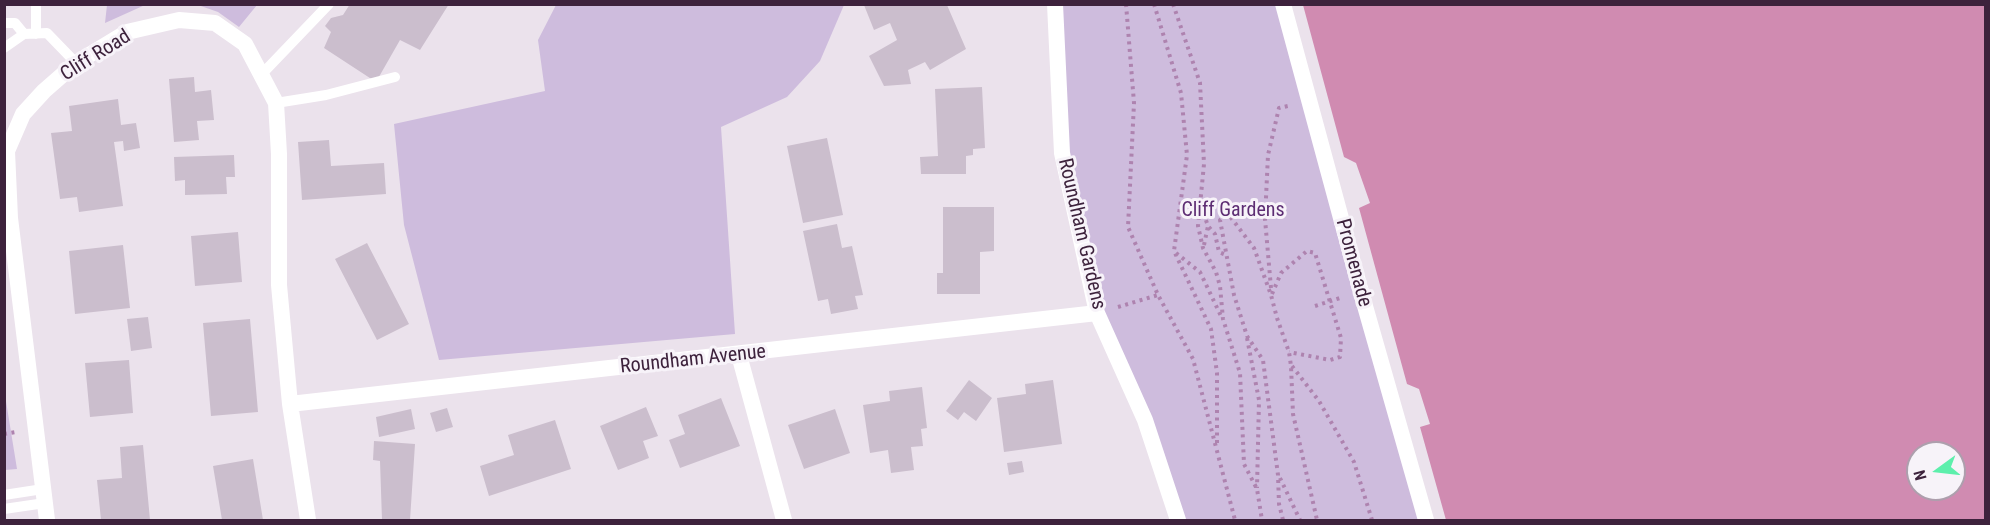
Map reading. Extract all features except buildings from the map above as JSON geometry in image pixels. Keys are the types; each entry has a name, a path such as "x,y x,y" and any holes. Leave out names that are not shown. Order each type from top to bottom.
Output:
{"street":[{"name":"Roundham Gardens","path":"1055,4 1062,153 1097,313 1145,420 1178,520"},
{"name":"Promenade","path":"1283,4 1426,520"},
{"name":"Cliff Road","path":"47,520 10,218 8,151 23,114 44,91 76,63 127,32 179,20 215,23 245,44 276,103 279,154 279,285 290,404 308,520"},
{"name":"Roundham Avenue","path":"290,404 1097,313"},
{"path":"739,355 784,520"}],"lane":[{"path":"30,34 36,4"},
{"path":"261,75 329,4"},
{"path":"4,22 15,23 30,34"},
{"path":"4,48 30,34 47,33 76,63"},
{"path":"276,103 326,95 395,77"},
{"path":"4,495 44,496"},
{"path":"4,509 44,496"}],"path":[{"path":"1126,4 1134,103 1128,227 1158,295 1193,359 1235,520"},
{"path":"1154,4 1181,93 1187,155 1174,251 1210,329 1217,373 1217,451"},
{"path":"1173,4 1200,83 1204,164 1198,226 1203,248 1216,272 1220,286 1223,320"},
{"path":"1309,100 1280,108 1268,155 1264,219 1271,295 1276,318 1289,352 1293,414 1317,520"},
{"path":"1201,205 1208,226 1215,234 1219,252 1227,255"},
{"path":"1262,520 1257,489 1259,400 1247,336 1234,295 1220,220 1229,215 1254,248 1271,295"},
{"path":"1203,248 1208,226"},
{"path":"1174,251 1200,273 1223,320 1240,373 1244,464 1257,489"},
{"path":"1271,295 1281,273 1307,251 1315,253 1332,301 1341,338 1340,357 1330,360 1289,352"},
{"path":"1097,313 1158,295"},
{"path":"1247,336 1263,360 1278,474 1279,504 1283,520"},
{"path":"1291,366 1319,401 1354,462 1372,520"},
{"path":"1278,474 1300,520"}],"green space":[{"path":"107,4 145,5 105,23"},
{"path":"198,5 257,5 239,27 218,12"},
{"path":"556,5 844,5 820,61 787,97 721,127 735,334 439,360 404,225 394,124 545,91 538,40"},
{"name":"Cliff Gardens","path":"1055,5 1283,5 1426,520 1178,520 1097,313 1062,153"},
{"path":"5,395 17,469 4,470"}],"shaded area":[{"path":"1303,5 1985,5 1985,520 1446,520 1420,427 1430,424 1419,389 1407,384 1359,208 1370,203 1356,163 1344,157"}]}
